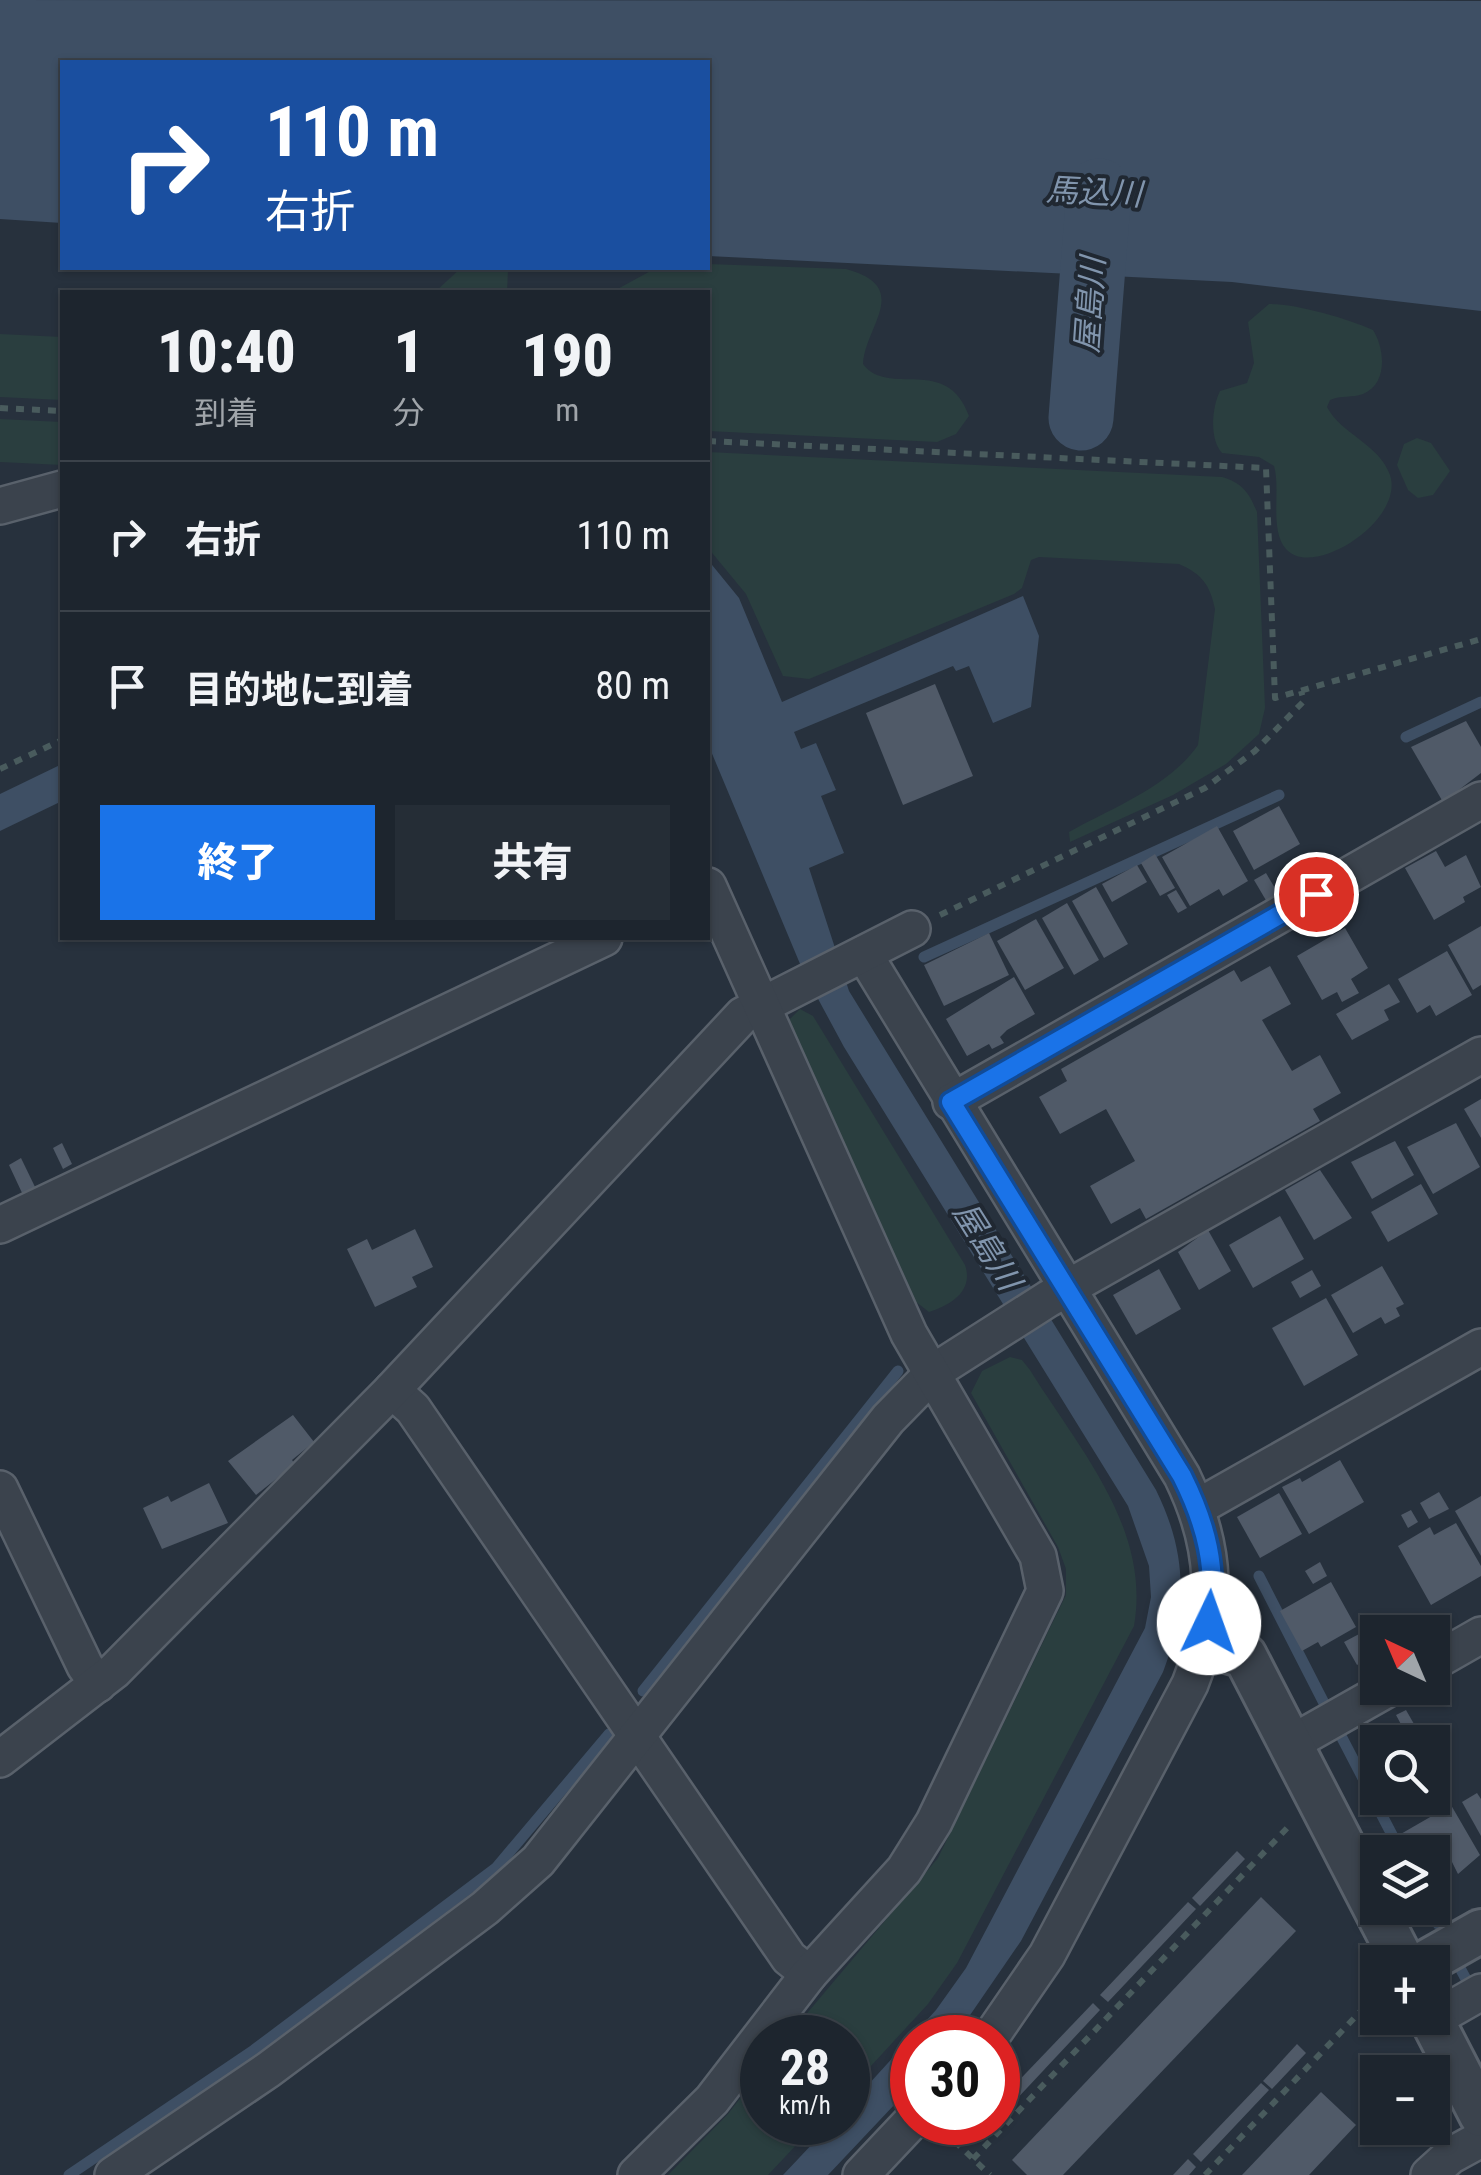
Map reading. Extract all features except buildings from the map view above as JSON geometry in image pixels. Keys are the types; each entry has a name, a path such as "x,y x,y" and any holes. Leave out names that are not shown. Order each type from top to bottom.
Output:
{"street":[{"path":"0,506 60,489"},
{"path":"951,1102 1481,800"},
{"path":"636,2175 712,2100 809,1974 885,1892 920,1846 1044,1592 1038,1556 909,1334 772,1001 710,892"},
{"path":"0,1759 98,1684 392,1390 743,1016 912,929"},
{"path":"0,1224 600,940"},
{"path":"857,958 951,1102 1057,1294 1198,1508 1212,1557 1206,1645 1190,1684 1047,1955 1006,2015"},
{"path":"112,2175 268,2070 512,1886 561,1834 888,1419 932,1374 1057,1294 1481,1055"},
{"path":"1198,1508 1481,1346"},
{"path":"392,1390 413,1409 789,1958 809,1974"},
{"path":"0,1490 85,1666 98,1684"},
{"path":"1450,1652 1481,1635"},
{"path":"1206,1645 1245,1656 1393,1945"},
{"path":"1290,1744 1360,1704"},
{"path":"1450,1948 1481,1931"},
{"path":"1450,2009 1481,1992"},
{"path":"1439,2035 1481,2116"},
{"path":"1429,2175 1450,2156 1481,2139"},
{"path":"861,2175 890,2144"}],"path":[{"path":"0,408 60,411"},
{"path":"710,441 1266,468 1275,698 1481,639"},
{"path":"912,929 1204,788 1267,738 1304,701 1301,690"},
{"path":"0,770 60,741"},
{"path":"973,2159 1292,1824"},
{"path":"1204,2175 1360,2012"},
{"path":"959,2145 988,2174"}],"green space":[{"path":"710,264 846,269 866,277 877,286 881,297 863,364 887,378 947,386 959,397 969,416 956,434 937,442 710,431 710,290 616,290 652,270 710,270"},
{"path":"459,270 508,271 507,290 437,290"},
{"path":"1269,304 1307,309 1373,330 1382,356 1380,374 1371,389 1330,400 1327,407 1341,425 1385,464 1391,492 1384,510 1371,526 1335,551 1316,557 1299,557 1281,541 1274,466 1259,457 1222,453 1214,431 1220,391 1247,383 1254,363 1248,322"},
{"path":"0,334 60,337 60,400 0,397"},
{"path":"0,419 60,422 60,465 0,462"},
{"path":"1417,438 1431,443 1450,471 1433,495 1418,498 1408,490 1397,465 1404,444"},
{"path":"710,452 1222,477 1240,485 1257,512 1265,708 1259,734 1226,764 1173,795 1070,842 1069,832 1156,784 1198,745 1215,609 1207,587 1194,572 1179,564 1039,557 1031,560 1022,588 1014,594 809,679 783,676 746,594 710,550"},
{"path":"800,1009 813,1016 965,1265 963,1289 945,1305 929,1312 911,1298 789,1029 789,1020"},
{"path":"1010,1357 1022,1360 1089,1460 1107,1491 1132,1556 1136,1590 1134,1626 957,1963 918,2015 890,2015 890,2045 870,2067 870,2015 806,2015 938,1858 1066,1595 1066,1569 1058,1547 971,1393 982,1371"},
{"path":"740,2098 740,2145 796,2145 768,2175 668,2175"}],"water":[{"name":"馬込川","path":"0,0 1481,1 1481,311 1232,282 710,256 710,60 60,60 60,223 0,219"},
{"path":"710,562 739,598 782,702 1023,596 1039,636 1031,707 993,723 969,666 956,671 953,666 794,732 801,749 816,743 836,790 821,796 844,853 809,868 849,991 1156,1490 1178,1558 1177,1625 1163,1672 1021,1941 970,2015 931,2015 966,1968 1145,1628 1151,1597 1149,1566 1128,1506 844,1047 803,971 710,749"},
{"path":"60,765 60,802 0,831 0,794"},
{"path":"890,2061 890,2109 870,2130 870,2083"},
{"path":"811,2145 856,2145 828,2175 783,2175"}],"waterway":[{"name":"屋島川","path":"1081,418 1099,191"},
{"path":"1406,737 1481,702"},
{"path":"924,957 1279,795"},
{"path":"643,1691 898,1371"},
{"path":"1259,1576 1325,1705"},
{"path":"69,2175 254,2050 496,1868 609,1734"},
{"path":"1340,1734 1360,1773"},
{"path":"1382,1815 1392,1835"},
{"path":"1460,1968 1467,1981"}],"route":[{"path":"1209,1623 1212,1557 1201,1514 1182,1476 951,1102 1316,894"}]}
